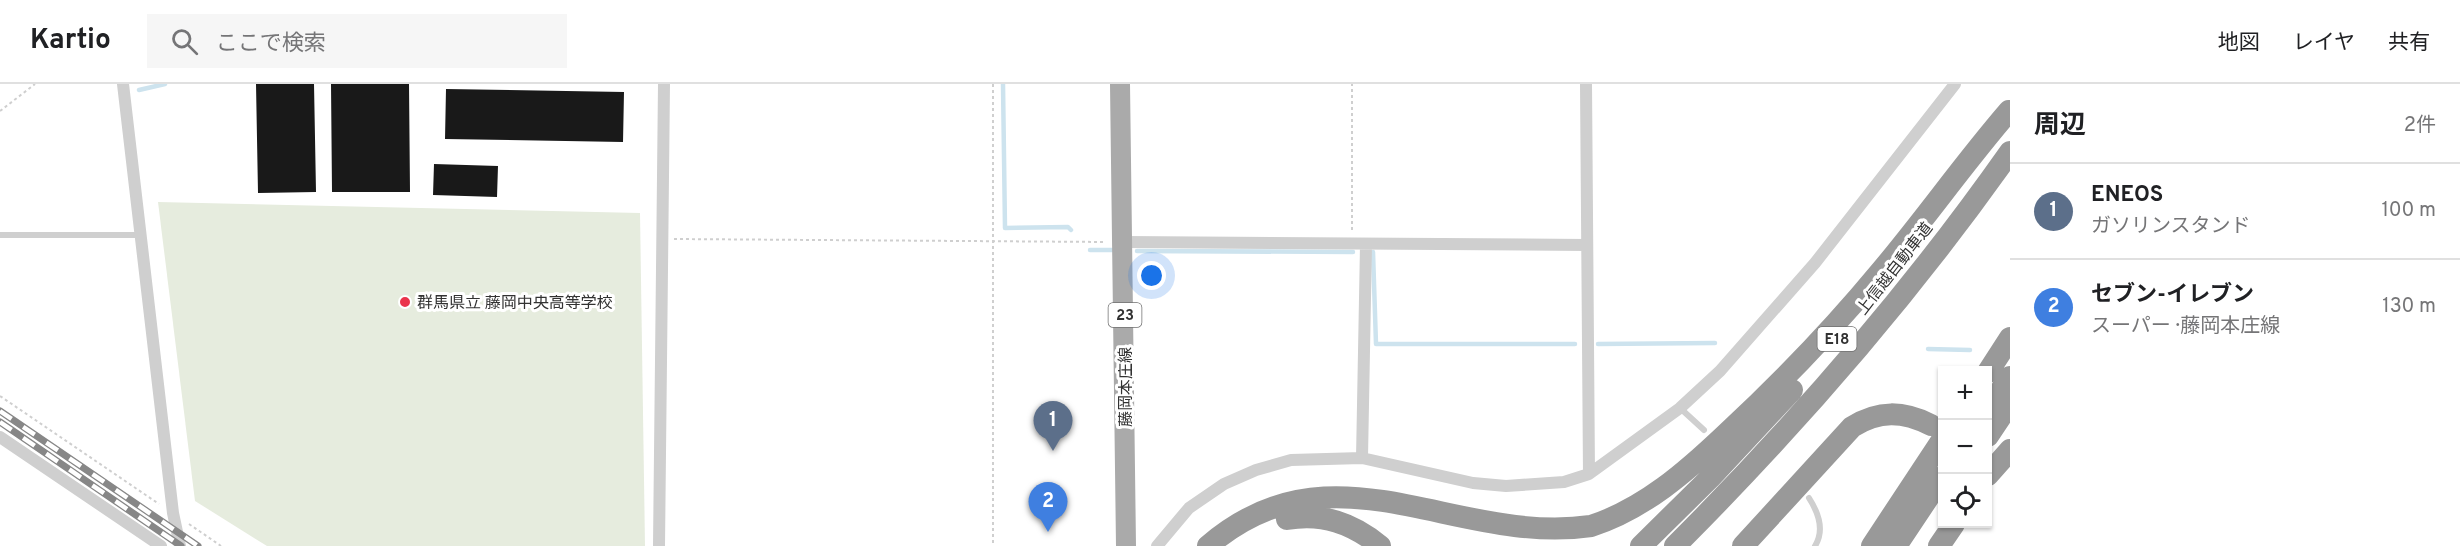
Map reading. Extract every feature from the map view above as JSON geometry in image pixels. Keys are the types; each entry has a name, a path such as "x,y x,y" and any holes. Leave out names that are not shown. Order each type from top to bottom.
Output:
{"highway":[{"path":"1208,546 1238,523 1257,513 1297,502 1363,504 1467,528 1520,535 1568,532 1592,525 1636,505 1706,453 1791,372 1880,273 1968,158 2009,110"},
{"name":"上信越自動車道","path":"1641,546 1710,478 1815,365 1927,227 2009,110"},
{"name":"上信越自動車道","path":"1675,546 1775,445 1891,309 2010,152"},
{"path":"1992,366 2010,338"},
{"path":"1992,403 2010,377"},
{"path":"1992,430 2010,403"},
{"path":"1743,546 1852,427 1876,415 1904,414 1937,432 1872,546"},
{"path":"1687,546 1775,445"},
{"path":"2002,476 2010,450"},
{"path":"1896,546 1938,483"},
{"path":"1914,546 1938,510"},
{"path":"1229,546 1259,528 1278,520 1318,517 1352,527 1380,546"},
{"path":"1939,546 1951,528"}],"main road":[{"name":"藤岡本庄線","path":"1120,84 1124,242 1125,546"}],"street":[{"path":"123,84 173,513 180,546"},
{"path":"659,546 664,84"},
{"path":"1587,84 1589,474"},
{"path":"1157,546 1189,508 1224,484 1256,470 1291,460 1362,458 1473,483 1506,486 1564,482 1589,474 1680,408 1719,371 1800,279 1955,84"},
{"path":"1124,242 1587,245"},
{"path":"1362,458 1366,245"},
{"path":"0,437 161,546"}],"lane":[{"path":"0,236 142,235"},
{"path":"1680,408 1704,430"},
{"path":"1809,498 1817,512 1820,525 1819,540 1815,546"}],"path":[{"path":"0,111 35,84"},
{"path":"993,84 993,546"},
{"path":"1352,84 1352,245"},
{"path":"662,239 1124,242"},
{"path":"0,396 221,546"}],"shaded area":[{"name":"群馬県立 藤岡中央高等学校","path":"158,202 640,213 645,546 267,546 195,501"}],"building":[{"path":"256,84 314,84 316,192 258,193"},
{"path":"331,84 409,84 410,192 332,192"},
{"path":"446,89 624,92 623,142 445,139"},
{"path":"434,164 498,166 497,197 433,195"}],"waterway":[{"path":"139,90 165,84"},
{"path":"1003,84 1005,228 1068,227 1071,230"},
{"path":"1090,250 1112,250"},
{"path":"1137,251 1353,252"},
{"path":"1373,252 1376,344 1575,344"},
{"path":"1598,344 1715,343"},
{"path":"1928,349 1970,350"}],"railway":[{"path":"0,411 198,546"},
{"path":"0,422 181,546"}],"place":[{"name":"群馬県立 藤岡中央高等学校","path":"405,302"},
{"name":"ENEOS","path":"1053,451"},
{"name":"セブン-イレブン","path":"1048,532"}]}
